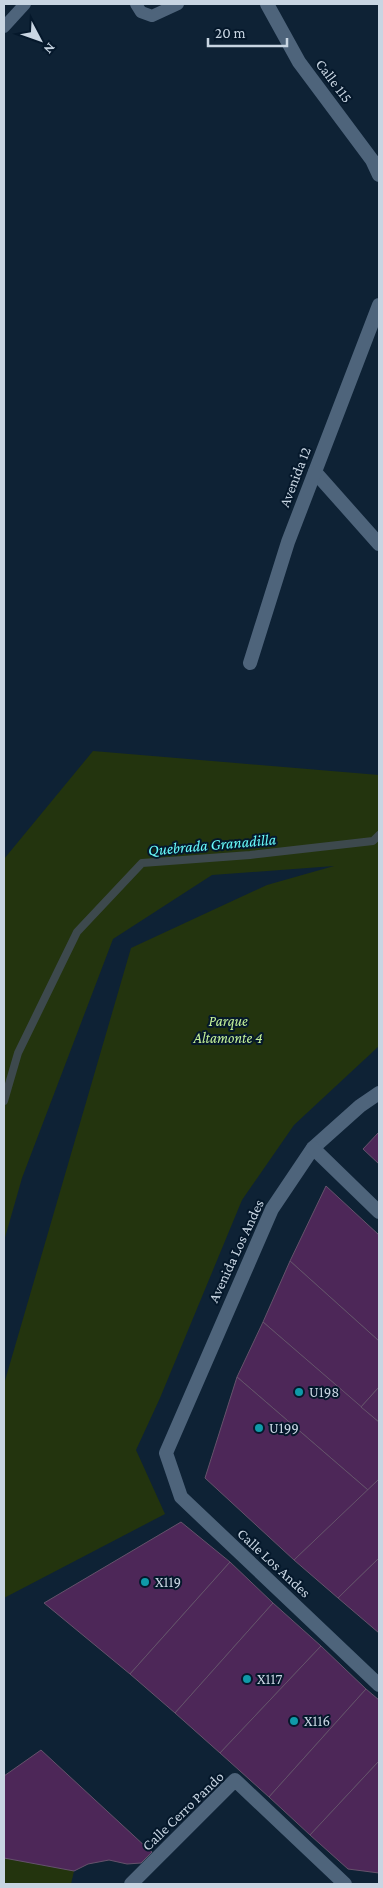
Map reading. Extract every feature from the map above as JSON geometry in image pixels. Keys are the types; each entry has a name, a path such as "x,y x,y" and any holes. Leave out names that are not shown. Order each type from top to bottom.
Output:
{"street":[{"name":"Calle 115","path":"267,4 299,62 372,160 379,175"},
{"name":"Avenida 12","path":"250,663 288,542 379,305"},
{"path":"315,472 379,544"},
{"name":"Avenida Los Andes","path":"166,1454 272,1209 313,1148 360,1106 379,1093"},
{"path":"313,1148 379,1212"},
{"name":"Calle Los Andes","path":"166,1454 180,1497 379,1685"},
{"name":"Calle Cerro Pando","path":"131,1884 235,1780 345,1884"}],"lane":[{"path":"4,27 25,4"},
{"path":"136,4 141,12 152,16 178,4"}],"green space":[{"name":"Parque Altamonte 4","path":"93,751 379,775 379,1046 294,1125 242,1200 160,1398 136,1450 165,1514 4,1598 4,1384 131,948 267,885 334,866 212,875 113,939 22,1178 4,1241 4,859"},
{"path":"4,1858 74,1871 71,1884 4,1884"}],"building":[{"path":"379,1132 379,1164 363,1149"},
{"path":"326,1186 379,1235 379,1341 290,1261"},
{"path":"290,1261 379,1341 379,1387 361,1407 263,1322"},
{"name":"U198","path":"263,1322 379,1422 379,1479 368,1490 237,1377"},
{"name":"U199","path":"237,1377 368,1490 294,1560 205,1478"},
{"path":"379,1387 379,1422 361,1407"},
{"path":"379,1479 379,1558 338,1598 294,1560"},
{"name":"X119","path":"181,1522 230,1562 130,1674 44,1603"},
{"path":"379,1558 379,1633 338,1598"},
{"path":"230,1562 273,1603 175,1713 130,1674"},
{"name":"X117","path":"273,1603 321,1646 220,1753 175,1713"},
{"name":"X116","path":"321,1646 366,1689 269,1797 220,1753"},
{"path":"366,1689 379,1700 379,1761 310,1835 269,1797"},
{"path":"41,1750 152,1852 141,1863 127,1864 109,1860 88,1864 74,1871 4,1858 4,1776"},
{"path":"379,1761 379,1873 348,1869 310,1835"}],"waterway":[{"name":"Quebrada Granadilla","path":"4,1101 18,1053 77,932 142,863 250,855 373,841 379,835"}],"place":[{"name":"U198","path":"299,1392"},
{"name":"U199","path":"259,1428"},
{"name":"X119","path":"145,1582"},
{"name":"X117","path":"247,1679"},
{"name":"X116","path":"294,1721"}]}
